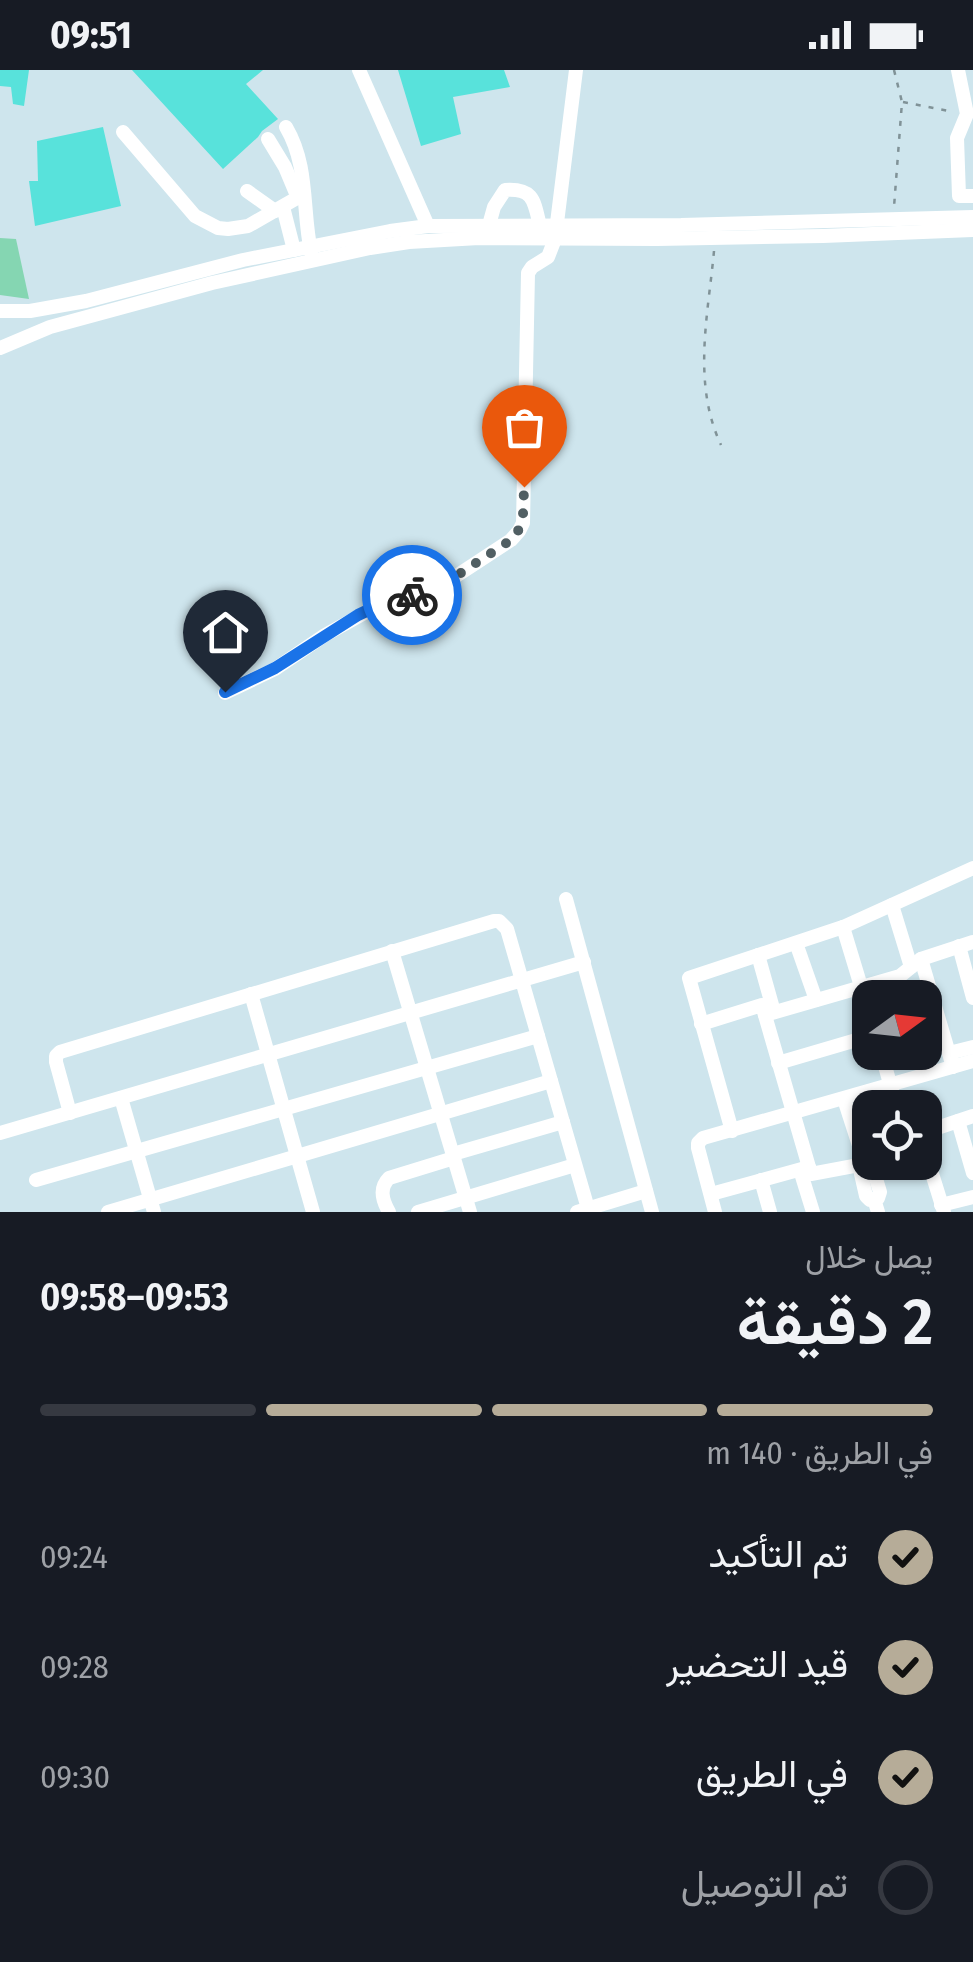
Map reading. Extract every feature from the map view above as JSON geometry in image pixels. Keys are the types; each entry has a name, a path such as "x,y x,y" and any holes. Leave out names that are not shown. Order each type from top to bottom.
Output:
{"street":[{"path":"359,70 428,226"},
{"path":"225,692 275,668 379,605 444,584 519,532 523,523 528,273 548,256 556,232 576,70"},
{"path":"958,70 970,114 956,138 959,196 973,196"},
{"path":"286,127 300,159 306,252"},
{"path":"123,132 195,216 218,228 256,223 301,196"},
{"path":"268,139 301,196"},
{"path":"489,224 498,197 505,190 521,189 533,203 540,226"},
{"path":"246,190 279,209 306,252"},
{"path":"0,311 30,311 86,301 208,268 306,252 556,232 973,216"},
{"path":"0,348 50,327 390,230 489,224 540,226 556,232 715,237 973,230"},
{"path":"732,1131 689,978 844,927 973,868"},
{"path":"566,899 652,1212"},
{"path":"892,905 921,980"},
{"path":"70,1112 56,1062 60,1052 499,921 506,929 522,980 575,1165 584,1211 646,1191"},
{"path":"844,927 860,980"},
{"path":"796,943 816,1000"},
{"path":"887,980 903,975 916,963 966,944 973,998"},
{"path":"392,952 468,1205"},
{"path":"758,955 778,1063 793,1113 813,1212"},
{"path":"0,1133 584,962"},
{"path":"769,1013 852,991"},
{"path":"250,994 313,1212"},
{"path":"701,1024 761,1005 769,1013"},
{"path":"36,1180 538,1036"},
{"path":"778,1063 852,1041"},
{"path":"942,1042 951,1060"},
{"path":"716,1212 698,1148 703,1138 890,1084 973,1047"},
{"path":"951,1060 973,1061"},
{"path":"886,1070 892,1090"},
{"path":"108,1212 152,1206 297,1156 550,1081"},
{"path":"121,1098 152,1206"},
{"path":"844,1099 852,1122"},
{"path":"942,1127 966,1119 973,1173"},
{"path":"388,1212 382,1192 389,1178 562,1122"},
{"path":"418,1212 468,1205 575,1165"},
{"path":"711,1194 804,1169 814,1175 852,1166"},
{"path":"760,1180 770,1212"},
{"path":"874,1180 880,1192 876,1206"},
{"path":"934,1180 943,1209 973,1196"}],"path":[{"path":"893,220 902,102 894,70"},
{"path":"902,102 970,114"},
{"path":"715,237 703,374 708,410 720,444"}],"green space":[{"path":"0,238 16,239 29,299 0,295"}],"building":[{"path":"0,70 29,70 24,106 13,104 11,87 0,86"},
{"path":"132,70 263,70 246,84 278,119 223,169"},
{"path":"398,70 504,70 510,87 453,97 461,134 421,146"},
{"path":"103,127 121,206 35,226 29,181 38,181 37,141"}],"way so far":[{"path":"412,595 444,584 511,540 523,523 524,487"}],"route":[{"path":"225,692 260,678 358,615 412,595"}]}
